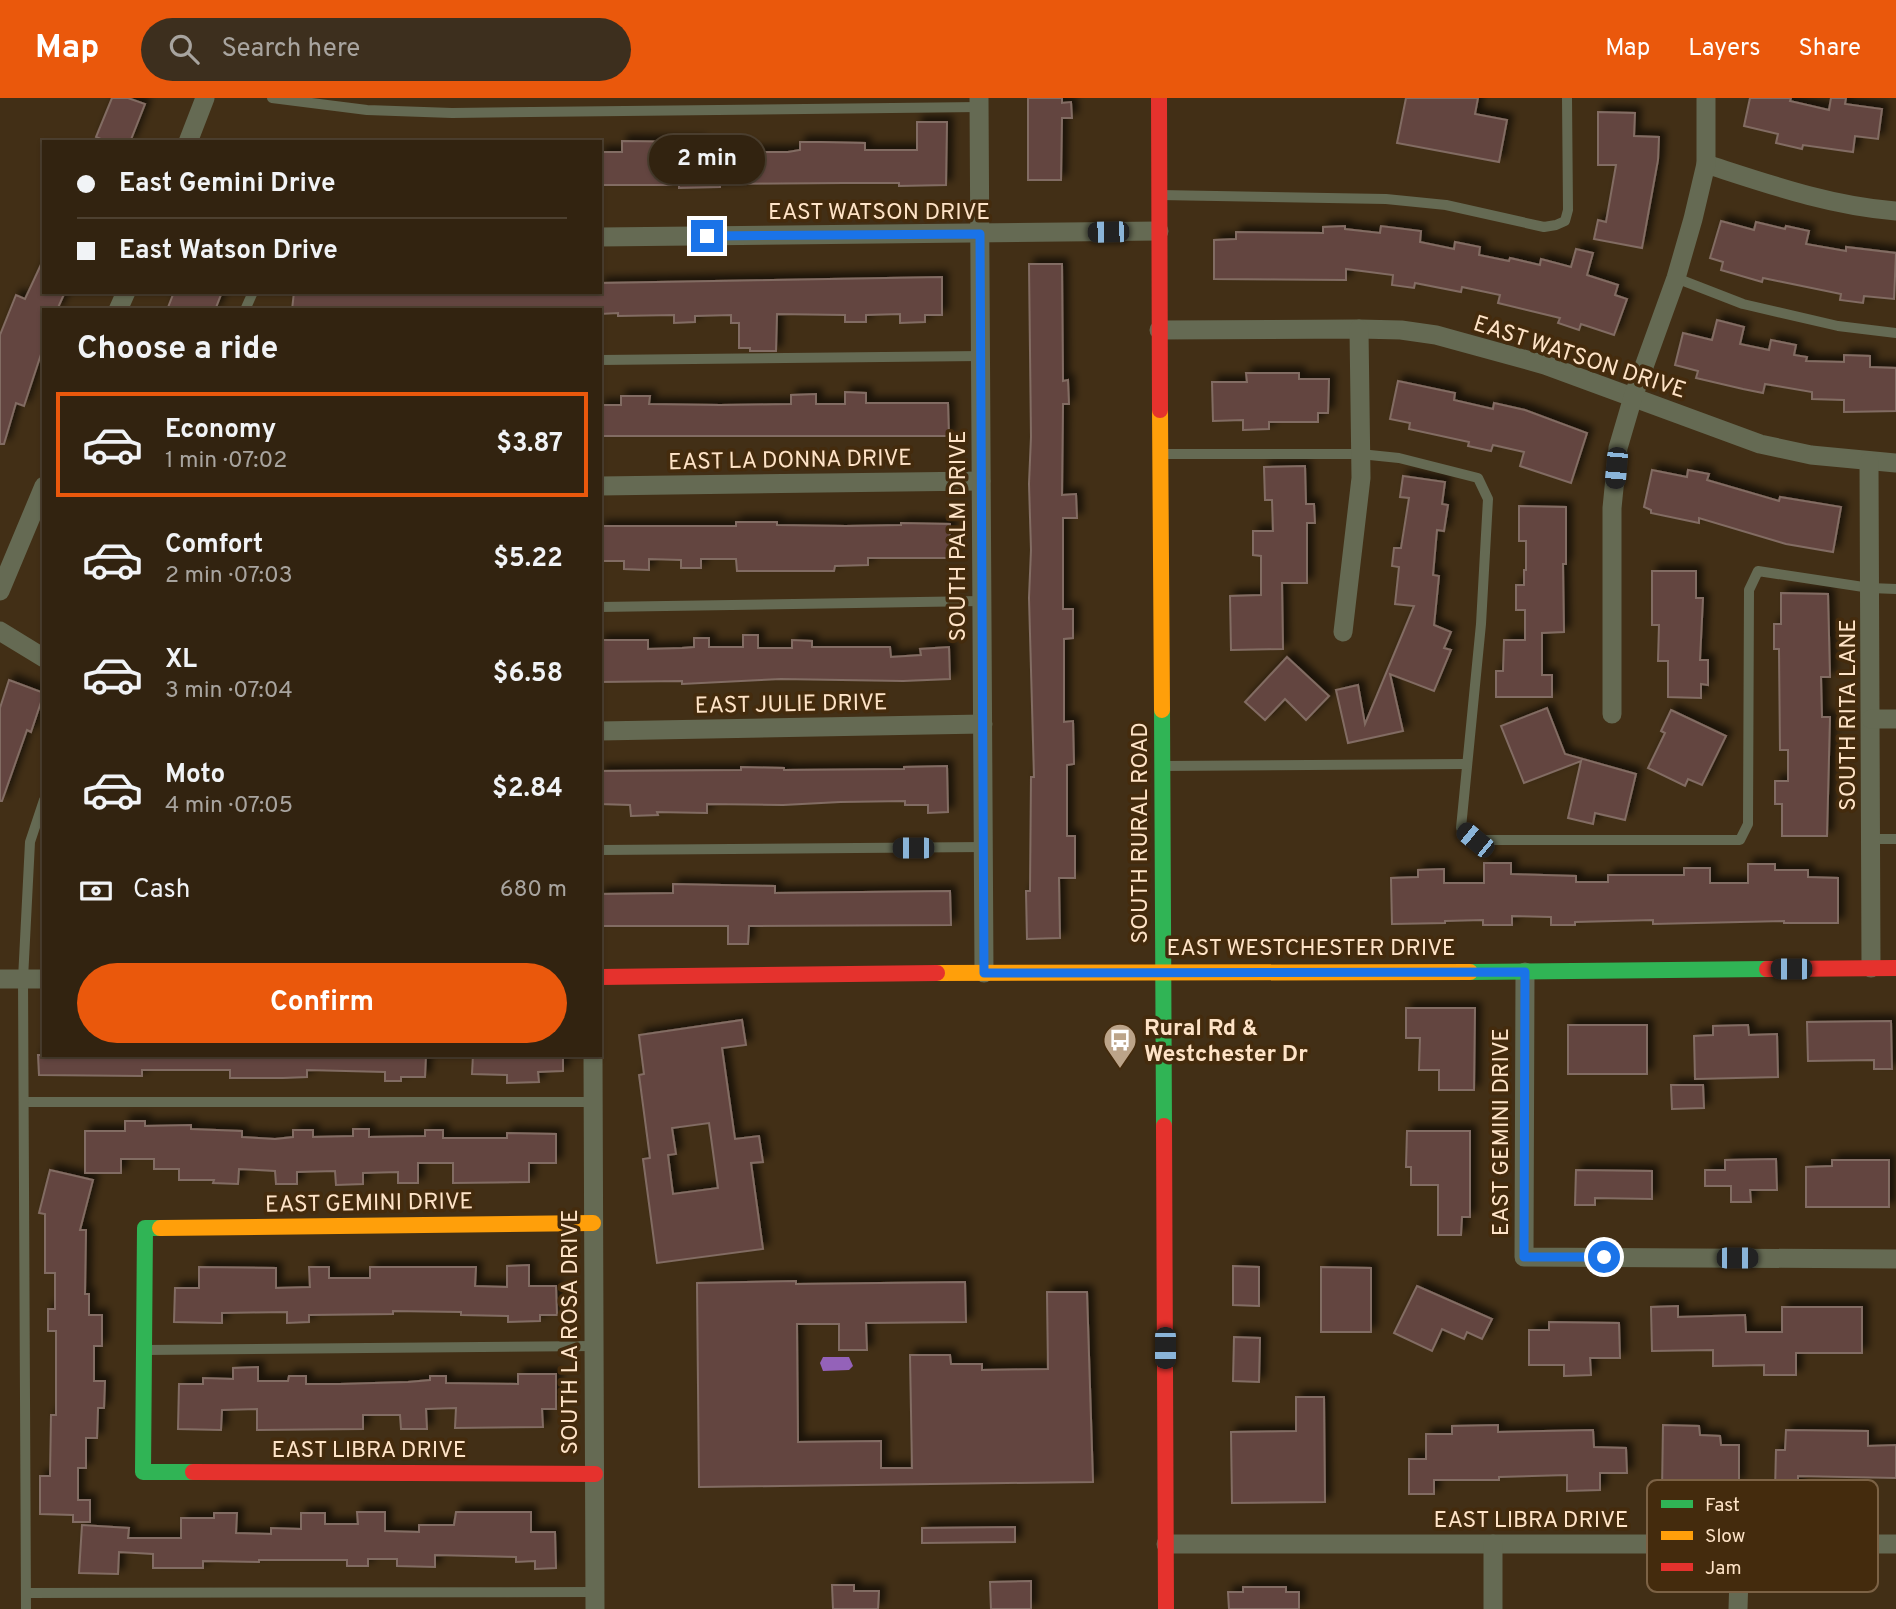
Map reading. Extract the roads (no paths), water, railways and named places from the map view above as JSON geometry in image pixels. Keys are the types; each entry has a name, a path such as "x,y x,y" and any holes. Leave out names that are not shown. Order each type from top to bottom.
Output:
{"street":[{"path":"189,140 205,98"},
{"name":"SOUTH RURAL ROAD","path":"1159,98 1166,1609"},
{"path":"1612,714 1612,508 1618,448 1633,397 1676,278 1706,164 1706,98"},
{"name":"SOUTH PALM DRIVE","path":"979,102 984,973"},
{"path":"1706,164 1797,193 1871,209 1896,211"},
{"name":"EAST WATSON DRIVE","path":"602,237 1159,231"},
{"path":"1343,632 1359,505 1359,329"},
{"name":"EAST WATSON DRIVE","path":"1159,330 1359,329 1401,330 1436,335 1545,365 1760,444 1811,455 1896,463"},
{"name":"SOUTH RITA LANE","path":"1869,462 1871,968"},
{"name":"EAST LA DONNA DRIVE","path":"602,486 981,481"},
{"path":"0,591 42,491"},
{"path":"0,631 42,657"},
{"path":"1871,719 1896,719"},
{"name":"EAST JULIE DRIVE","path":"602,731 983,724"},
{"name":"EAST WESTCHESTER DRIVE","path":"602,977 1896,968"},
{"name":"EAST GEMINI DRIVE","path":"1525,972 1524,1257 1896,1259"},
{"path":"0,979 42,979"},
{"name":"SOUTH LA ROSA DRIVE","path":"593,1057 595,1601"},
{"name":"EAST GEMINI DRIVE","path":"144,1350 145,1228 593,1223"},
{"name":"EAST LIBRA DRIVE","path":"144,1350 143,1472 595,1474"},
{"name":"EAST LIBRA DRIVE","path":"1166,1544 1647,1544"},
{"path":"1493,1544 1493,1609"},
{"name":"EAST LIBRA DRIVE","path":"1878,1544 1896,1544"}],"lane":[{"path":"272,98 367,110 452,113 979,102"},
{"path":"1159,195 1386,199 1446,205 1544,227 1556,225 1564,221 1568,210 1567,98"},
{"path":"1676,278 1743,303 1838,326 1896,332"},
{"path":"602,360 981,356"},
{"path":"1160,454 1360,454 1399,458 1478,478 1488,499 1481,624 1461,828 1475,840 1740,840 1748,824 1749,590 1758,571 1870,588 1896,589"},
{"path":"602,607 982,601"},
{"path":"1162,766 1467,764"},
{"path":"26,1609 23,979 30,842 39,823"},
{"path":"1871,839 1896,839"},
{"path":"602,850 984,847"},
{"path":"24,1102 593,1102"},
{"path":"144,1350 594,1346"},
{"path":"26,1593 595,1601"}],"place":[{"name":"Rural Rd & Westchester Dr","path":"1120,1070"}]}
